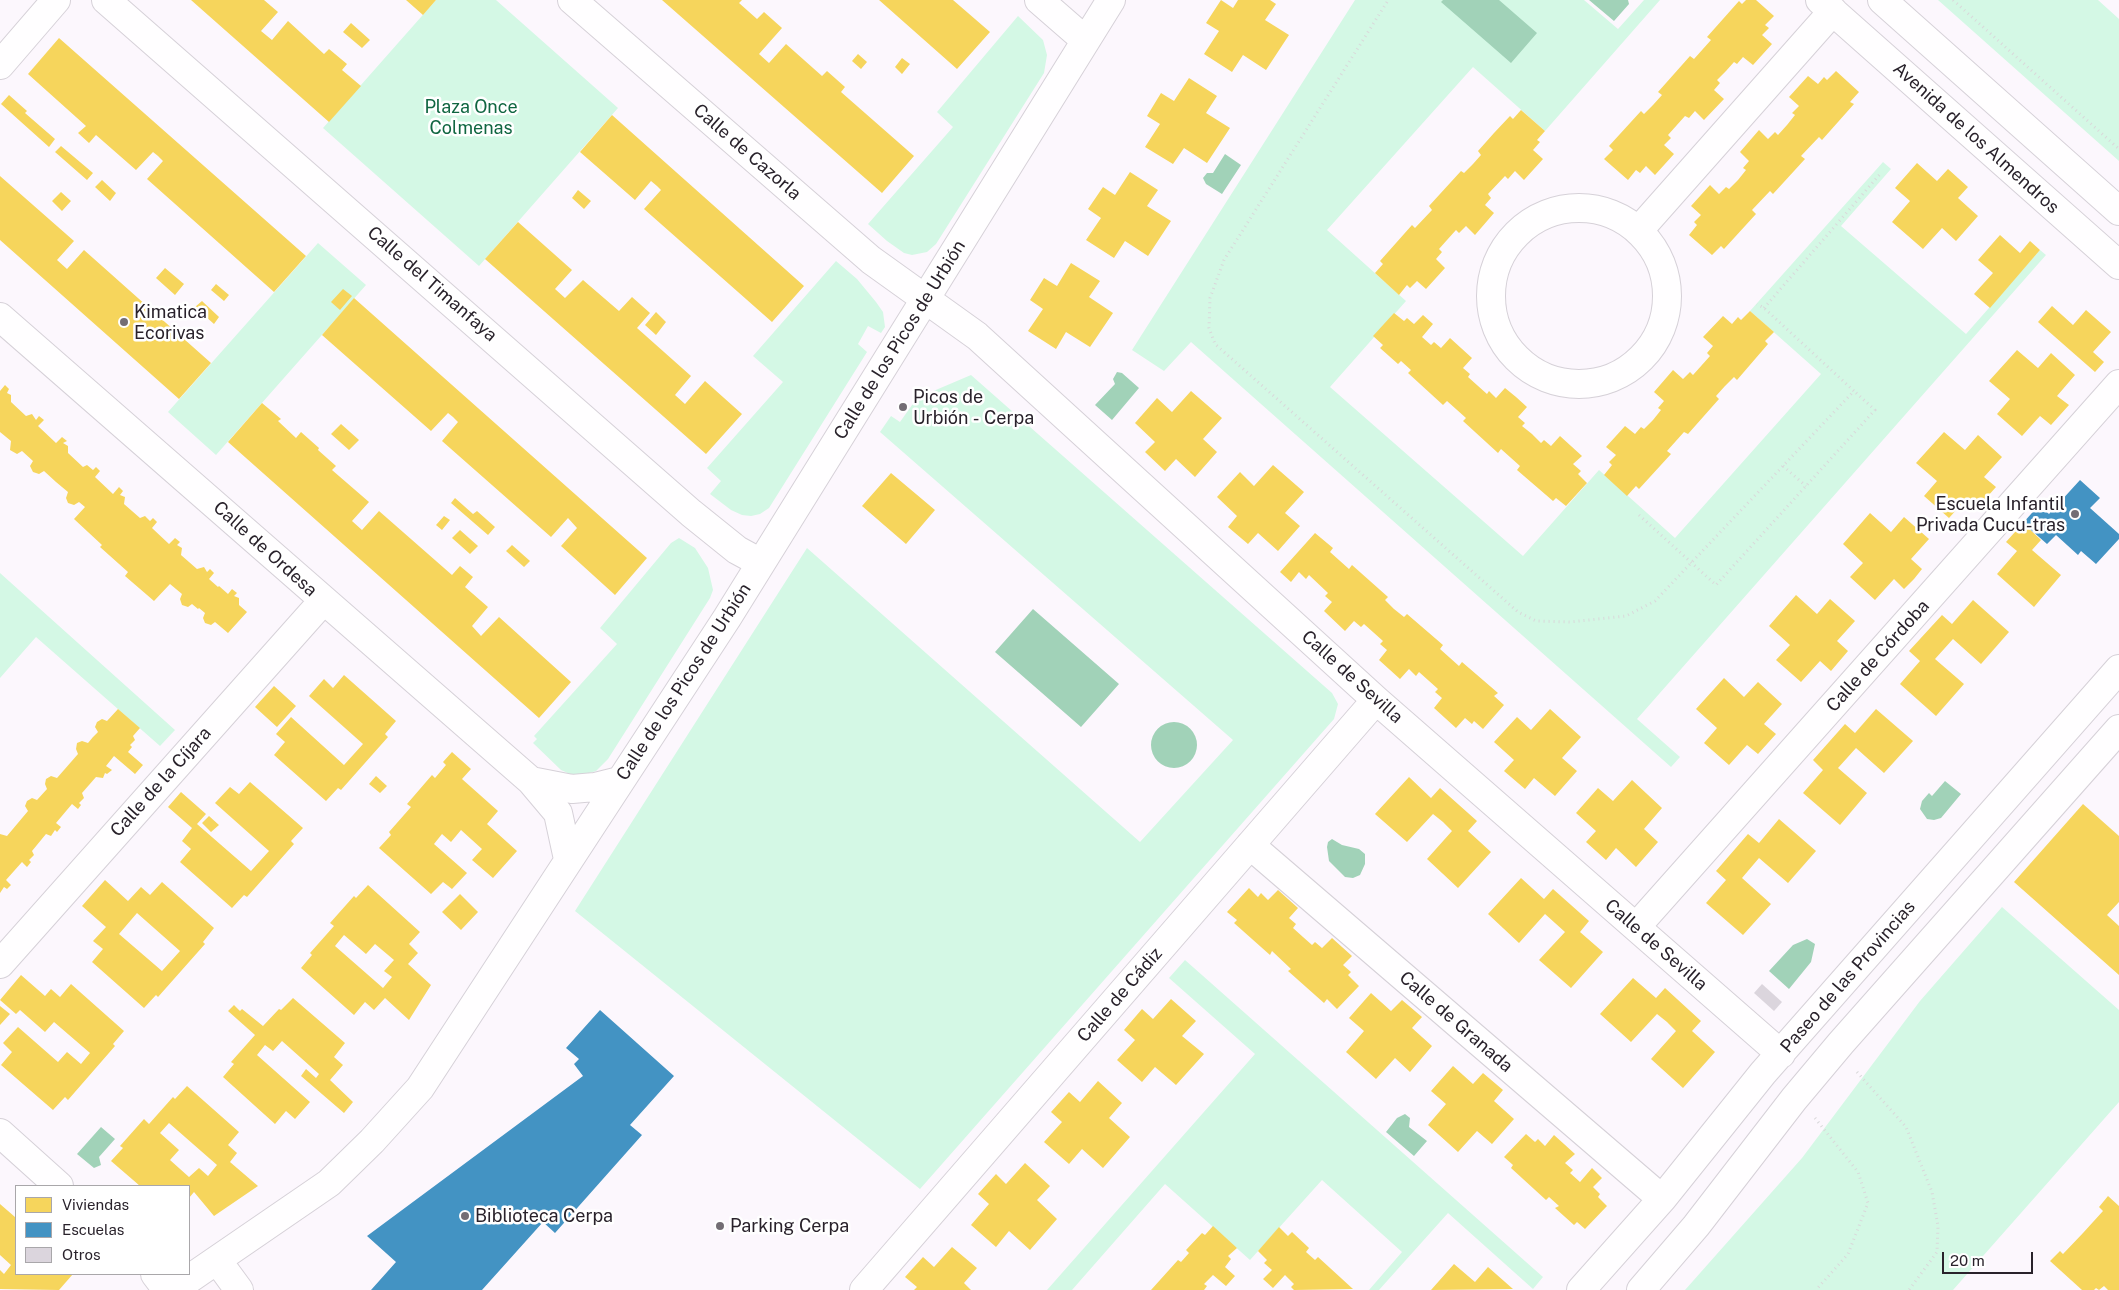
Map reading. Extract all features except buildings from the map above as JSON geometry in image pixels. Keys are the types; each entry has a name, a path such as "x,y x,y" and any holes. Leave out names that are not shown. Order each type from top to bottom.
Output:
{"street":[{"path":"0,65 56,0"},
{"name":"Calle del Timanfaya","path":"106,0 691,513 737,550 761,564"},
{"name":"Calle de Cazorla","path":"572,0 871,260 926,299"},
{"path":"1040,0 1086,40"},
{"name":"Calle de los Picos de Urbión","path":"173,1290 329,1183 372,1141 420,1088 727,618 1111,0"},
{"path":"1882,0 2119,211"},
{"name":"Avenida de los Almendros","path":"1639,230 1827,6 2119,265"},
{"path":"1585,208 1614,214 1639,230 1655,250 1665,273 1668,302 1660,331 1644,356 1621,374 1593,384 1563,384 1535,374 1512,355 1497,330 1490,300 1494,271 1507,244 1528,224 1555,211 1585,208"},
{"name":"Calle de Sevilla","path":"926,299 978,336 1376,700 1781,1054"},
{"name":"Calle de Ordesa","path":"0,317 531,781 558,813 568,860"},
{"name":"Calle de Córdoba","path":"1636,927 2119,384"},
{"name":"Calle de la Cíjara","path":"0,964 323,601"},
{"name":"Paseo de las Provincias","path":"1582,1290 1662,1199 1763,1073 2119,669"},
{"name":"Calle de Cádiz","path":"864,1290 1376,700"},
{"path":"1641,1290 1696,1226 1794,1099 1841,1043 2119,729"},
{"name":"Calle de Ordesa","path":"531,781 572,789 594,787 619,781"},
{"name":"Calle de Granada","path":"1250,845 1662,1199"},
{"path":"0,1133 58,1185"},
{"path":"217,1260 240,1290"},
{"path":"156,1275 167,1290"}],"path":[{"path":"1953,0 2119,148"},
{"path":"1387,2 1224,260 1210,298 1209,328 1215,344 1518,612 1536,621 1570,622 1626,616 1655,601 1854,391"},
{"path":"1764,308 1881,173"},
{"path":"1639,515 1716,584 1875,410 1764,308 1756,304"},
{"path":"1784,466 1806,486"},
{"path":"1857,1072 1906,1127 1932,1192 1938,1226 1936,1252 1909,1290"},
{"path":"1794,1099 1818,1121 1858,1172 1868,1203 1848,1254 1816,1290"}],"green space":[{"name":"Plaza Once Colmenas","path":"436,0 496,0 618,108 479,266 323,128"},
{"path":"1355,0 1584,0 1618,29 1644,0 1660,0 1545,131 1473,67 1327,230 1406,301 1330,387 1523,556 1599,470 1675,538 1821,374 1750,311 1883,162 1891,169 1841,226 1966,334 2040,250 2046,255 1637,719 1680,757 1671,767 1191,342 1164,371 1132,350"},
{"path":"1938,0 2098,0 2119,19 2119,161"},
{"path":"1018,16 1043,40 1047,55 1044,73 936,244 927,252 912,255 904,253 868,224 953,127 937,112"},
{"path":"318,243 366,285 216,455 168,412"},
{"path":"836,261 857,279 876,302 883,312 885,327 881,333 868,326 858,344 867,352 769,508 760,514 742,515 731,510 710,494 721,481 707,468 783,382 753,356"},
{"path":"971,375 1332,693 1338,704 1334,719 920,1189 575,911 807,548 1140,842 1233,740 880,432 891,416 900,422 917,398"},
{"path":"679,538 695,548 708,568 713,590 710,598 608,759 596,771 579,776 561,770 533,743 537,739 534,736 617,644 600,628 671,543"},
{"path":"0,573 175,730 160,746 36,637 0,678"},
{"path":"2002,907 2119,1010 2119,1102 1953,1290 1685,1290 1802,1158 1920,1001"},
{"path":"1185,960 1543,1277 1533,1289 1448,1213 1379,1290 1369,1290 1402,1252 1322,1180 1250,1260 1165,1184 1072,1290 1047,1290 1255,1054 1169,978"}],"shaded area":[{"path":"1443,0 1499,0 1537,33 1511,63 1441,2"},
{"path":"1589,0 1628,0 1629,4 1614,21"},
{"path":"1225,154 1241,165 1222,194 1206,184 1203,178 1207,173 1213,173"},
{"path":"1117,372 1122,373 1139,388 1112,420 1095,405 1115,384 1113,379"},
{"path":"1033,609 1119,684 1081,727 995,652"},
{"path":"1174,722 1187,726 1193,732 1197,745 1193,758 1187,764 1174,768 1161,764 1155,758 1151,745 1155,732 1161,726"},
{"path":"1945,781 1961,794 1941,818 1927,819 1920,809 1922,801 1929,793 1932,796"},
{"path":"1332,839 1342,845 1359,849 1365,854 1365,864 1360,875 1353,878 1345,877 1329,861 1327,847 1328,842"},
{"path":"1807,939 1815,944 1811,962 1789,989 1769,971 1793,945"},
{"path":"1405,1114 1410,1118 1409,1127 1427,1141 1414,1156 1386,1132 1397,1118"},
{"path":"101,1127 115,1139 99,1157 101,1165 94,1168 77,1154"}],"place":[{"name":"Kimatica Ecorivas","path":"124,322"},
{"name":"Picos de Urbión - Cerpa","path":"903,407"},
{"name":"Escuela Infantil Privada Cucu-tras","path":"2075,514"},
{"name":"Biblioteca Cerpa","path":"465,1216"},
{"name":"Parking Cerpa","path":"720,1226"}]}
